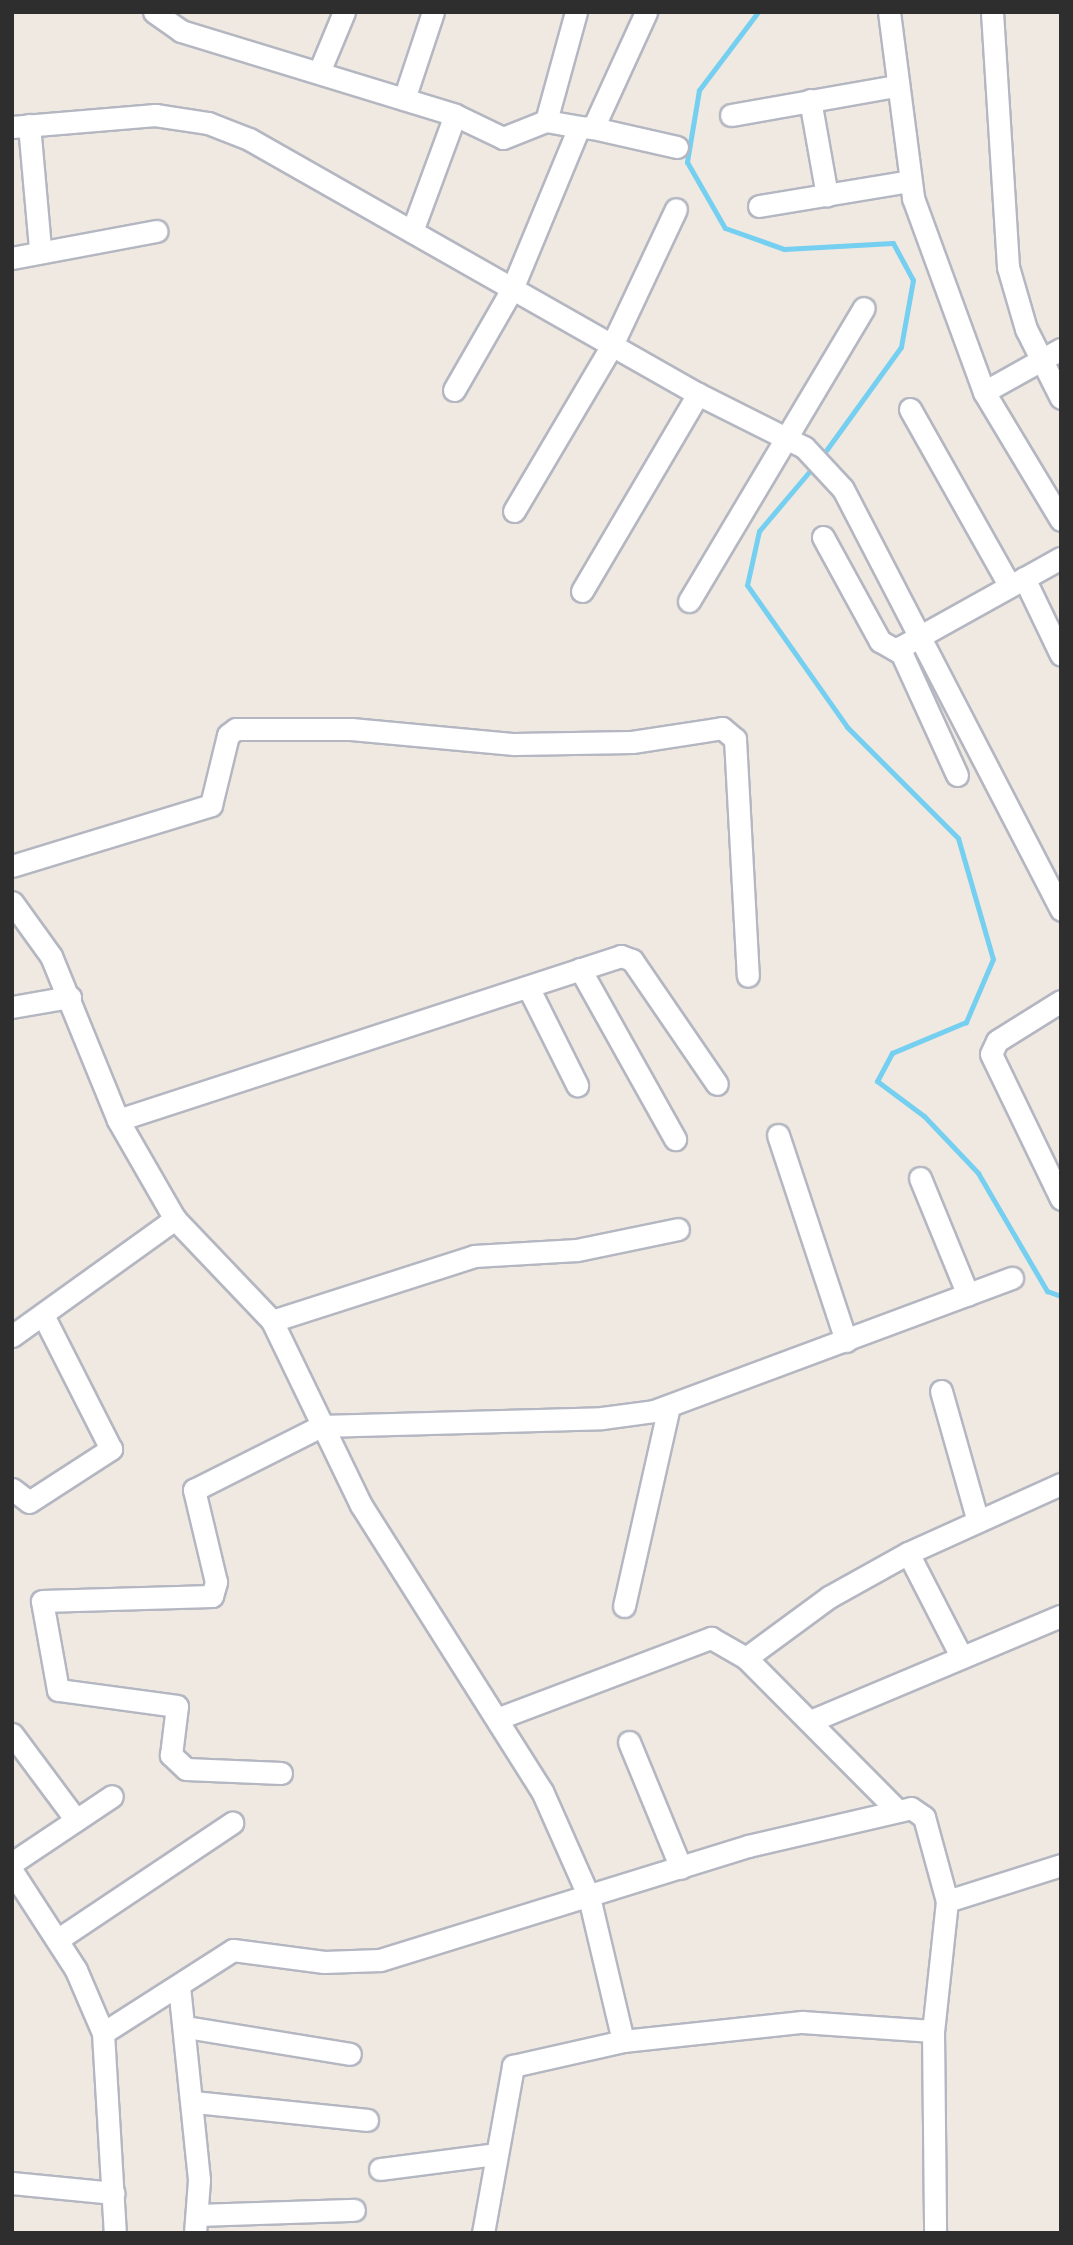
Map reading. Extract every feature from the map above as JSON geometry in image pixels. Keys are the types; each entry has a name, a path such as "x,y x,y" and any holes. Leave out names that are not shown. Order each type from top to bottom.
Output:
{"street":[{"path":"154,12 181,31 455,115 503,138 546,121 677,147"},
{"path":"319,72 344,12"},
{"path":"404,99 433,12"},
{"path":"546,121 576,12"},
{"path":"454,390 512,289 586,127 646,12"},
{"path":"889,12 896,86 918,219 984,392 1061,520"},
{"path":"992,12 1008,267 1040,361 1061,398"},
{"path":"731,115 896,86"},
{"path":"810,100 827,195"},
{"path":"40,249 20,126 155,115 208,123 412,231 698,394 796,443 843,489 1061,910"},
{"path":"412,231 455,115"},
{"path":"759,206 910,181"},
{"path":"514,511 612,345 676,209"},
{"path":"12,258 40,249 156,231"},
{"path":"689,601 796,443 864,307"},
{"path":"984,392 1061,349"},
{"path":"582,591 698,394"},
{"path":"910,409 1061,655"},
{"path":"823,537 880,641 899,652 957,775"},
{"path":"899,652 920,636 1061,558"},
{"path":"12,866 211,805 228,735 236,729 351,729 514,744 632,742 722,728 735,739 748,976"},
{"path":"12,902 37,931 70,997 118,1120 175,1219 272,1321 361,1505 499,1718 542,1791 589,1897 623,2041"},
{"path":"118,1120 615,957 632,960 717,1084"},
{"path":"580,969 675,1139"},
{"path":"528,987 577,1085"},
{"path":"12,1007 70,997"},
{"path":"1061,1002 997,1041 991,1054 1061,1199"},
{"path":"778,1135 846,1341"},
{"path":"920,1178 968,1295"},
{"path":"12,1336 175,1219"},
{"path":"272,1321 474,1256 577,1250 678,1229"},
{"path":"281,1773 187,1769 171,1755 177,1706 58,1690 40,1605 48,1597 212,1596 216,1582 194,1490 321,1426 603,1418 670,1406 1012,1278"},
{"path":"12,1489 29,1502 111,1449 43,1315"},
{"path":"941,1391 977,1518"},
{"path":"624,1606 670,1406"},
{"path":"746,1658 829,1597 908,1553 977,1518 1061,1484"},
{"path":"908,1553 961,1656"},
{"path":"813,1720 1061,1616"},
{"path":"499,1718 596,1686 626,1666 695,1639 721,1641 746,1658 813,1720 895,1808"},
{"path":"12,1734 76,1820"},
{"path":"629,1742 681,1868"},
{"path":"12,1863 112,1796"},
{"path":"103,2033 233,1950 324,1962 380,1960 681,1868 895,1808 911,1808 924,1817 947,1901 933,2031 935,2233"},
{"path":"57,1940 232,1823"},
{"path":"947,1901 1061,1865"},
{"path":"12,1871 57,1940 103,2033 115,2233"},
{"path":"179,1986 194,2102 197,2224 354,2210"},
{"path":"483,2233 513,2066 623,2041 802,2022 933,2031"},
{"path":"186,2027 351,2054"},
{"path":"194,2102 366,2120"},
{"path":"380,2169 496,2154"},
{"path":"12,2183 114,2193"}],"waterway":[{"path":"758,12 699,90 687,162 725,228 784,249 893,243 913,280 901,347 820,459"},
{"path":"814,466 759,531 747,585 847,727 958,838 993,959 966,1022 892,1053 877,1081 924,1116 978,1173 1047,1291 1061,1296"}]}
